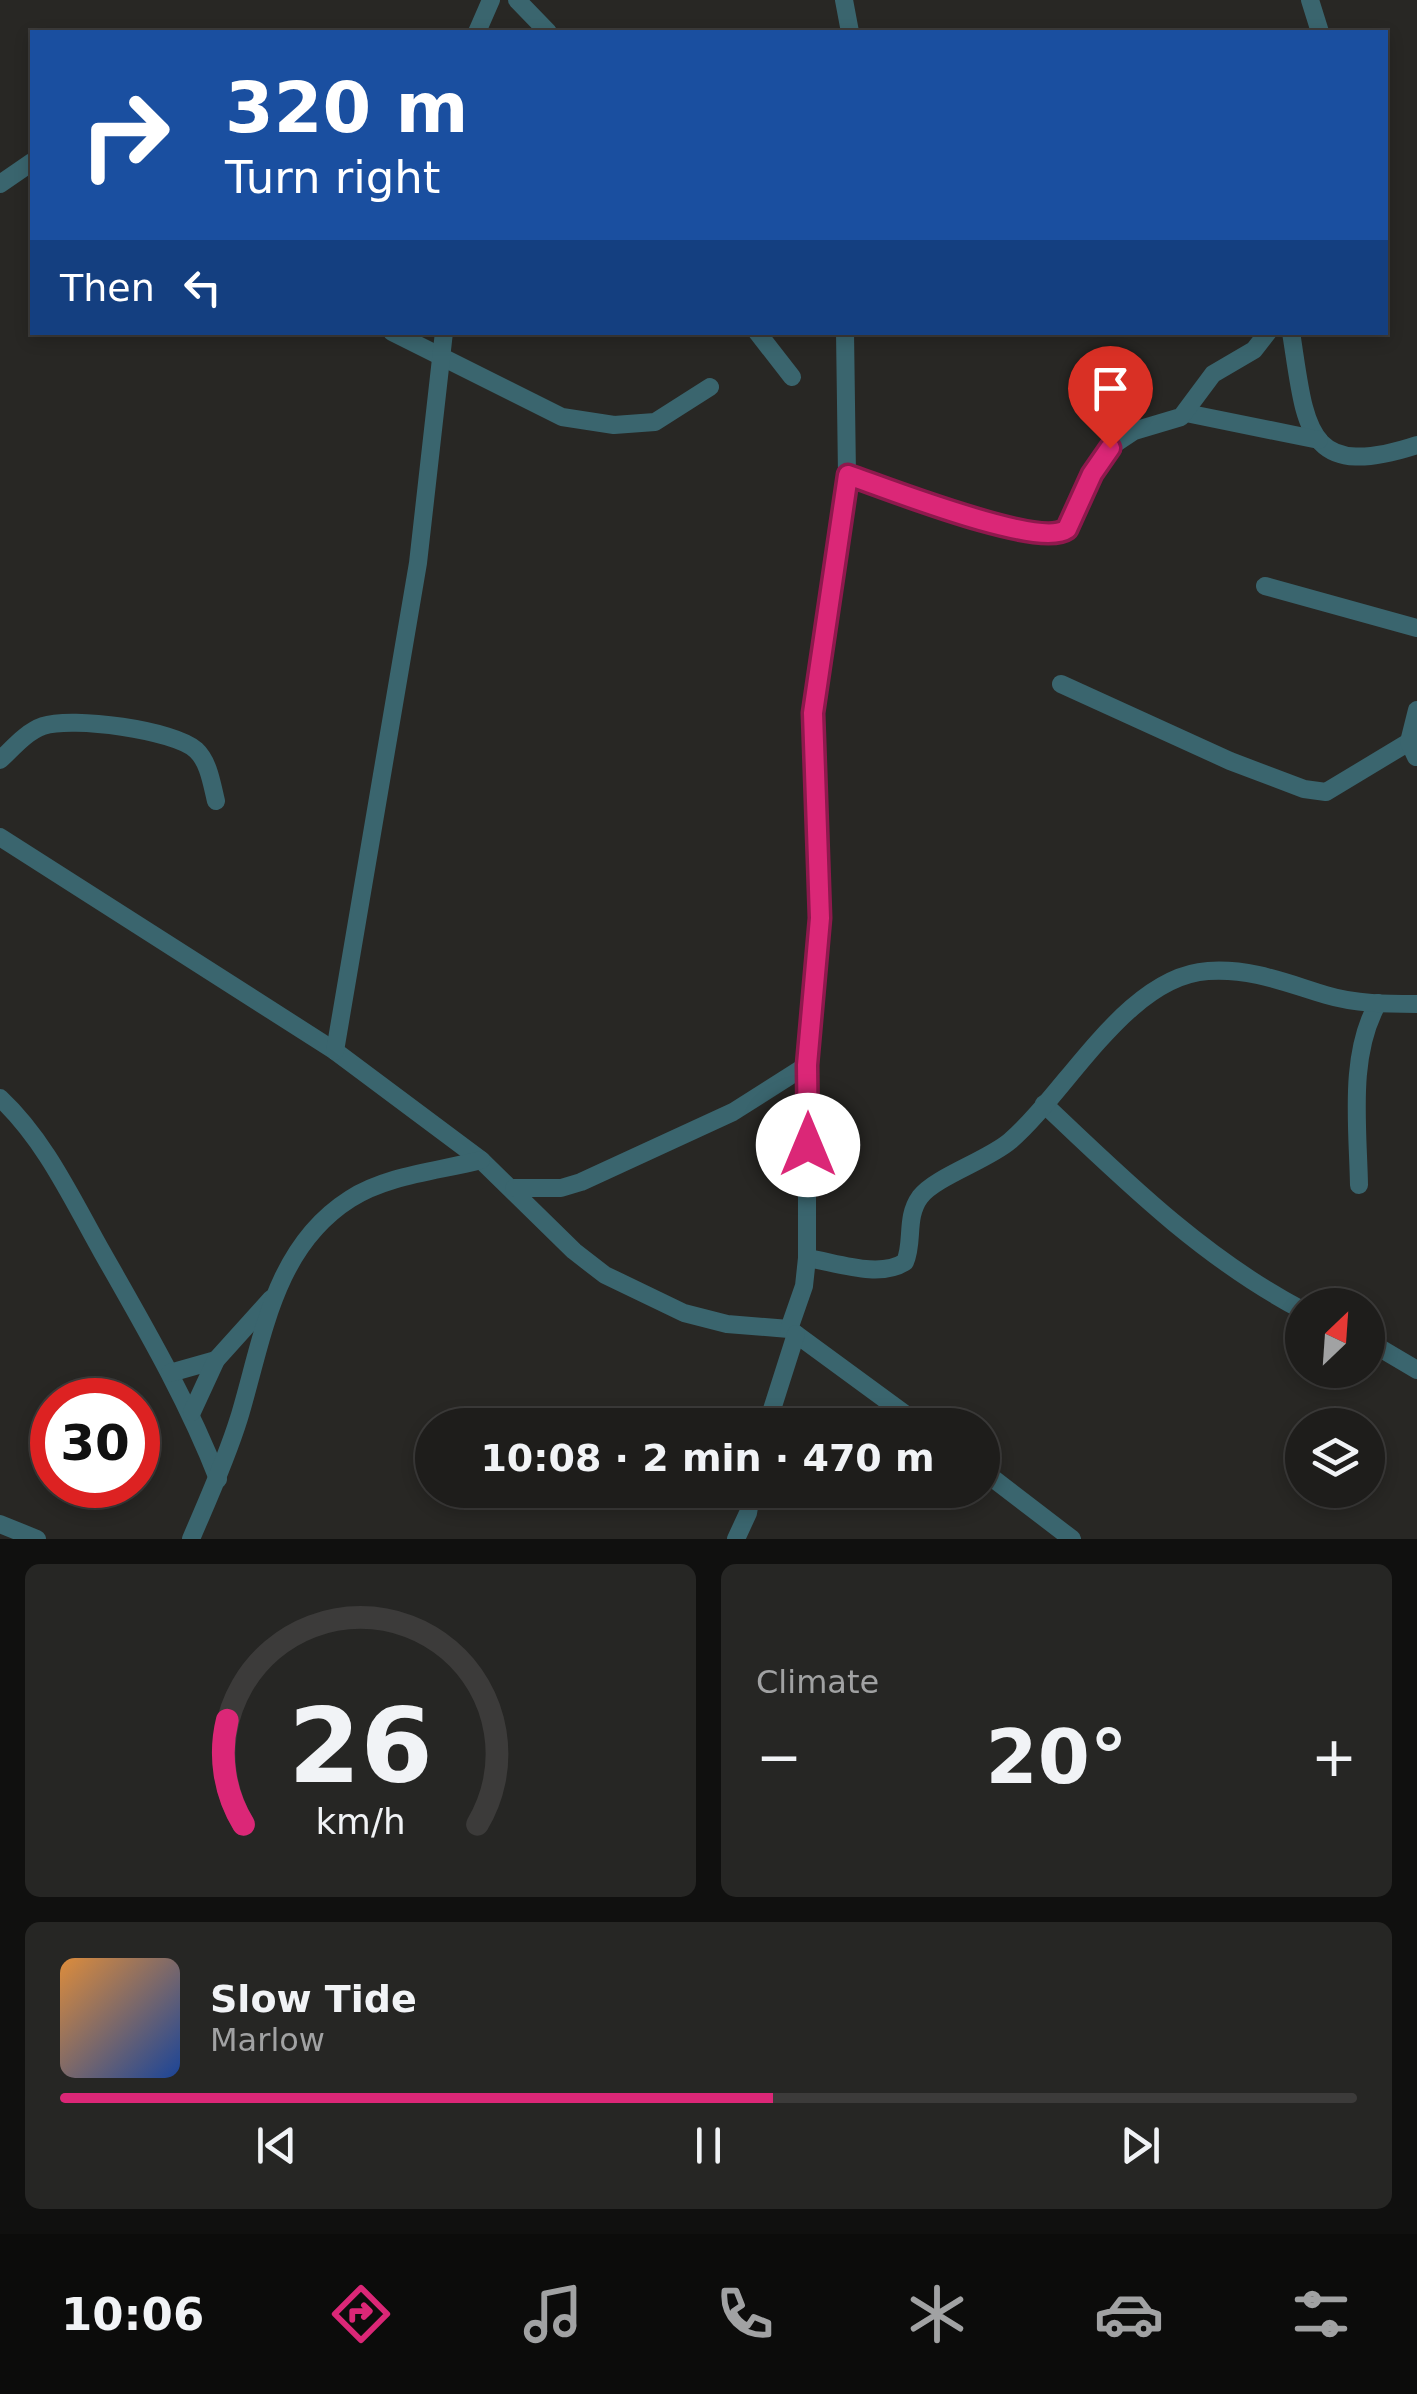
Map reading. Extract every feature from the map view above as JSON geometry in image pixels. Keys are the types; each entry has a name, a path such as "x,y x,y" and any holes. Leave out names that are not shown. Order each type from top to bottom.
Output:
{"street":[{"path":"478,30 491,0"},
{"path":"518,0 546,30"},
{"path":"844,0 850,30"},
{"path":"1310,0 1319,30"},
{"path":"0,184 30,163"},
{"path":"398,335 562,417 614,426 655,422 710,387"},
{"path":"335,1051 418,563 444,335"},
{"path":"759,335 792,377"},
{"path":"772,1408 804,1286 806,1258 807,1065 820,918 813,713 848,475 846,335"},
{"path":"1186,412 1214,374 1242,360 1265,335"},
{"path":"1292,335 1309,423 1329,452 1345,459 1365,459 1417,445"},
{"path":"848,475 998,525 1050,536 1067,529 1092,474 1110,448 1134,431 1186,412 1319,440"},
{"path":"1265,586 1417,628"},
{"path":"1061,684 1230,760 1304,789 1326,792 1412,750 1417,710"},
{"path":"0,760 45,726 64,720 114,726 177,741 199,752 216,801"},
{"path":"0,837 335,1051 481,1160 514,1188 574,1251 605,1275 684,1313 727,1324 792,1331 897,1408"},
{"path":"806,1258 870,1268 898,1267 908,1254 910,1218 926,1191 1001,1149 1146,998 1184,974 1222,971 1268,976 1326,995 1378,1004 1417,1004"},
{"path":"1359,1186 1361,1056 1366,1027 1378,1004"},
{"path":"514,1188 561,1188 581,1182 734,1112 807,1065"},
{"path":"0,1098 37,1140 62,1181 192,1412 218,1478"},
{"path":"1044,1104 1157,1212 1285,1301"},
{"path":"191,1539 218,1478 274,1296 305,1241 349,1199 385,1183 481,1160"},
{"path":"192,1412 216,1360 274,1296"},
{"path":"1385,1351 1417,1370"},
{"path":"170,1373 216,1360"},
{"path":"1000,1484 1072,1539"},
{"path":"736,1539 749,1508"},
{"path":"0,1524 37,1539"}],"route":[{"path":"808,1145 807,1065 820,918 813,713 848,475 998,525 1050,536 1067,529 1092,474 1110,448"}]}
